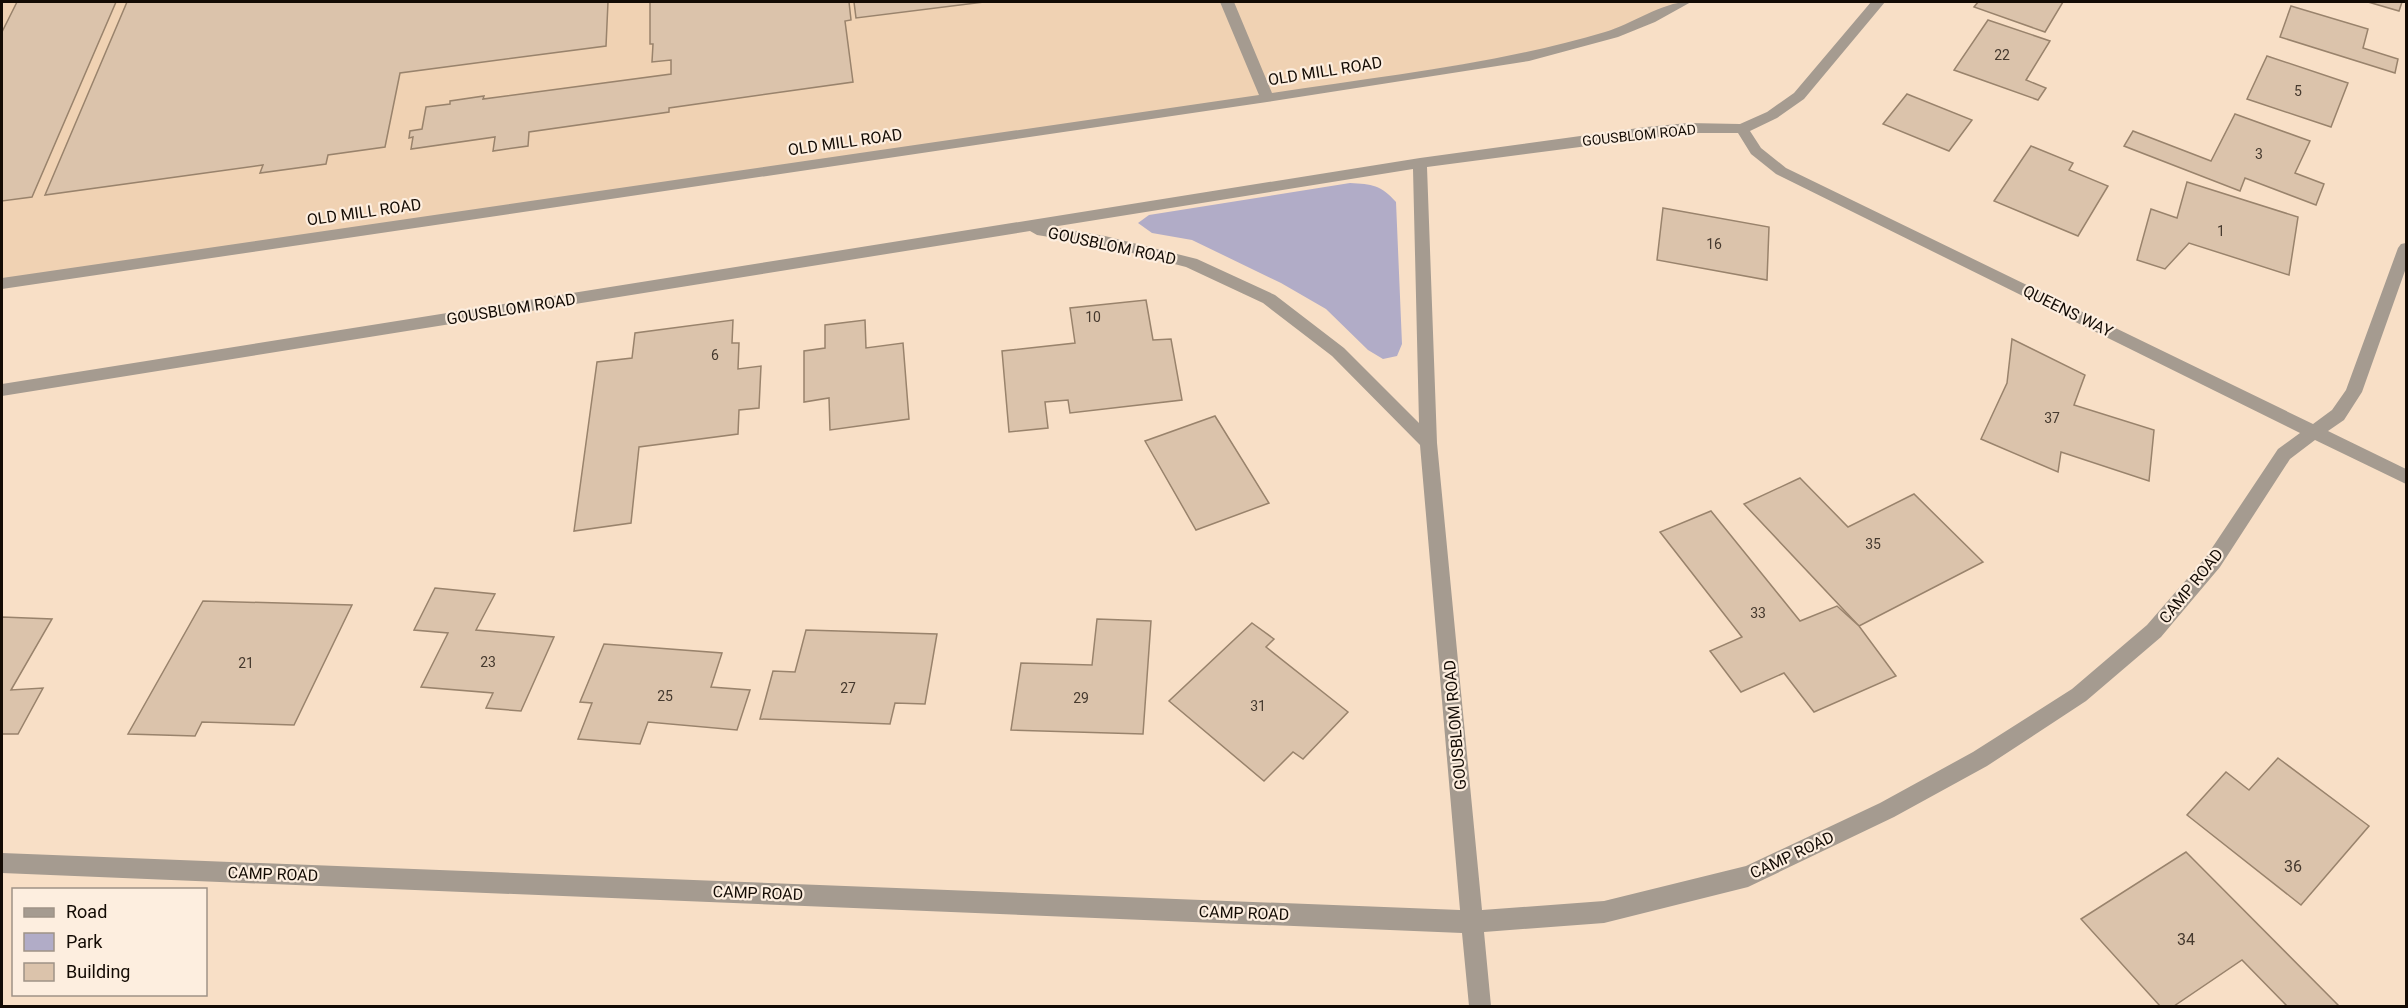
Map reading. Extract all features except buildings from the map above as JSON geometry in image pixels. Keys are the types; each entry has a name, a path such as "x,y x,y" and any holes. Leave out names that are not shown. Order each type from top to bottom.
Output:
{"street":[{"path":"1227,2 1267,98"},
{"name":"OLD MILL ROAD","path":"2,284 1267,98 1529,57 1613,34 1684,2"},
{"name":"GOUSBLOM ROAD","path":"2,390 1420,163 1646,132 1688,128 1742,129 1772,115 1799,96 1878,2"},
{"name":"QUEENS WAY","path":"1742,129 1756,151 1781,171 2406,477"},
{"name":"GOUSBLOM ROAD","path":"1420,163 1428,443 1480,1006"},
{"name":"GOUSBLOM ROAD","path":"1021,228 1105,241 1191,263 1269,299 1338,352 1428,443"},
{"name":"CAMP ROAD","path":"2,863 1473,922 1604,912 1748,876 1887,810 1980,759 2079,695 2154,631 2213,562 2284,454 2337,415 2354,392 2406,248"}],"shaded area":[{"path":"2,2 1684,2 1572,46 1267,98 2,284"}],"green space":[{"path":"1350,183 1376,186 1396,202 1402,344 1397,356 1383,359 1368,350 1326,309 1281,283 1192,240 1152,233 1138,223 1149,215"}]}
